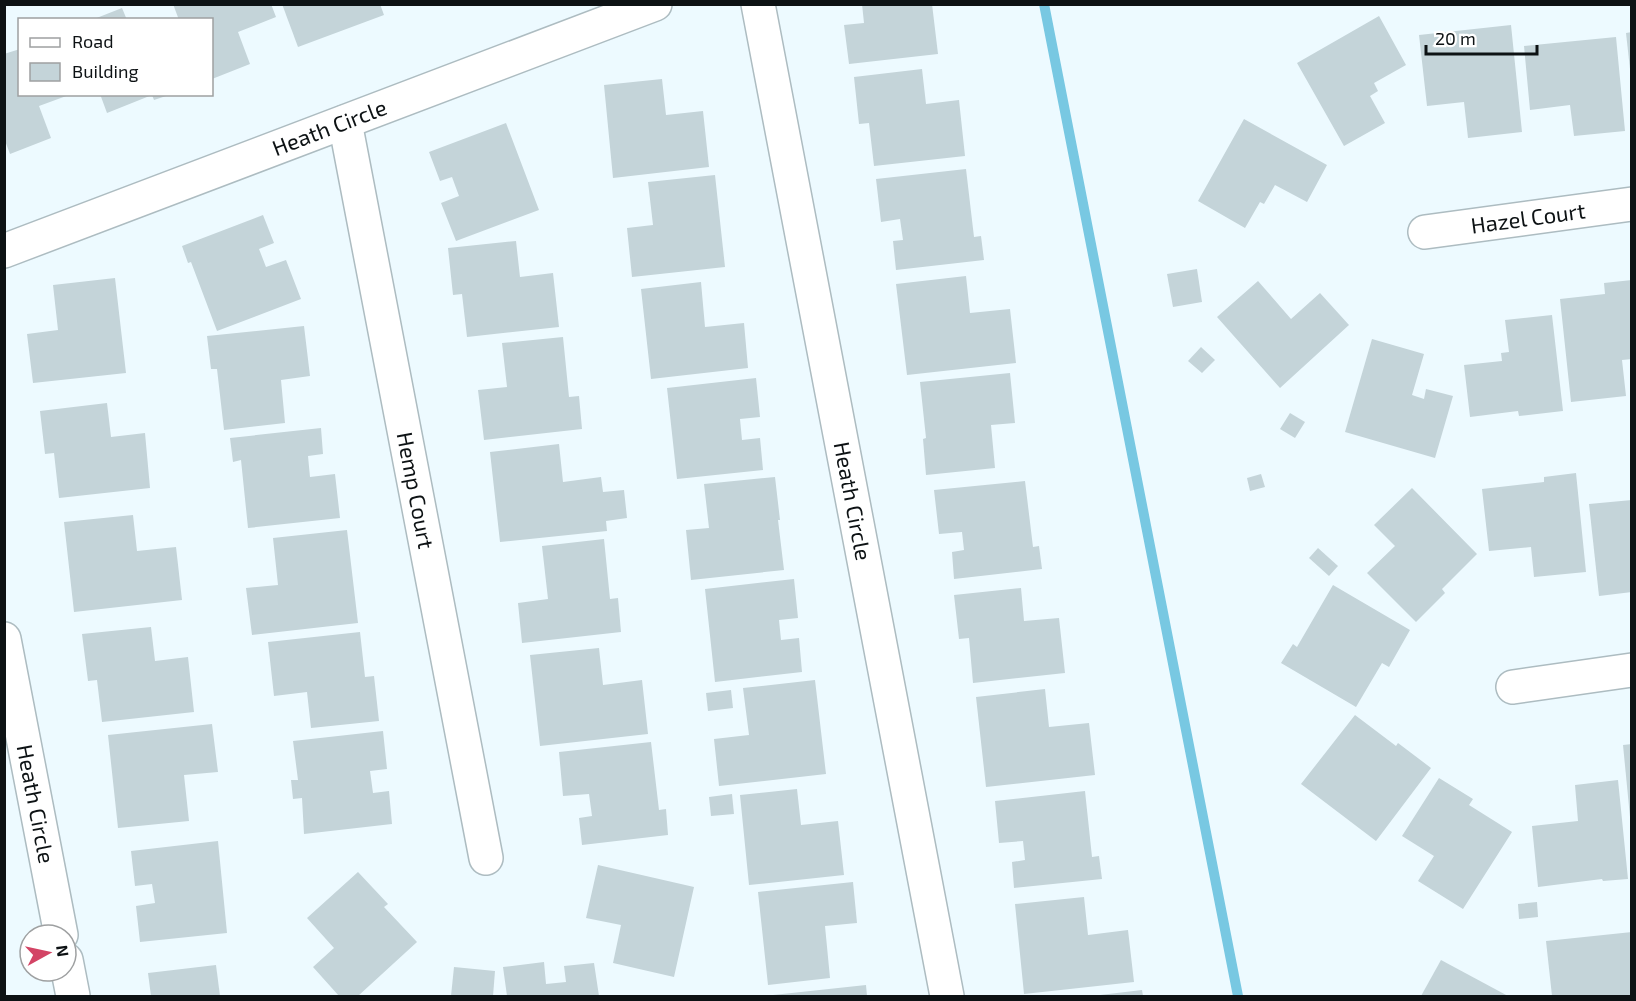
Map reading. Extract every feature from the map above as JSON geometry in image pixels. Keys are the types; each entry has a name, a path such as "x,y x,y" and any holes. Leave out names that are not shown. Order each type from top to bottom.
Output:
{"street":[{"name":"Heath Circle","path":"4,251 655,4"},
{"name":"Heath Circle","path":"758,4 947,996"},
{"name":"Hemp Court","path":"345,122 486,858"},
{"name":"Hazel Court","path":"1425,232 1632,204"},
{"name":"Heath Circle","path":"4,639 59,923"},
{"path":"1513,687 1632,670"}],"building":[{"path":"173,4 271,4 276,17 238,32 250,64 213,79 213,18 178,18"},
{"path":"282,4 380,4 384,15 298,47"},
{"path":"862,4 932,4 938,54 849,64 844,25 864,23"},
{"path":"122,8 126,18 97,18"},
{"path":"1379,16 1406,65 1374,83 1378,91 1370,96 1385,123 1344,146 1297,63"},
{"path":"1511,25 1522,132 1468,138 1464,102 1427,106 1419,35"},
{"path":"1632,32 1632,69 1630,69 1626,33"},
{"path":"1616,37 1625,131 1574,136 1570,105 1530,110 1524,46"},
{"path":"18,50 18,96 66,96 39,106 51,138 10,154 4,138 4,54"},
{"path":"922,69 926,104 959,100 965,156 874,166 869,123 859,124 854,77"},
{"path":"662,79 666,115 703,111 709,167 613,178 604,85"},
{"path":"101,96 150,96 107,113"},
{"path":"152,96 166,96 154,100"},
{"path":"1244,119 1327,165 1307,202 1275,185 1264,204 1260,202 1245,228 1198,201"},
{"path":"506,123 539,210 456,241 441,203 459,196 452,177 440,181 429,152"},
{"path":"966,169 974,237 981,236 984,260 896,270 893,241 903,240 900,219 881,222 876,179"},
{"path":"715,175 725,267 632,277 627,228 653,225 648,182"},
{"path":"263,215 274,243 259,249 266,267 286,260 301,299 217,331 191,262 188,263 182,246"},
{"path":"516,241 520,277 553,273 559,327 467,337 462,294 453,295 448,248"},
{"path":"1197,269 1202,302 1173,307 1167,274"},
{"path":"966,276 970,313 1010,309 1016,363 907,375 896,284"},
{"path":"115,278 126,373 33,383 27,334 58,330 53,285"},
{"path":"1632,280 1632,359 1622,360 1626,396 1571,402 1560,299 1605,294 1604,283"},
{"path":"1258,281 1291,319 1320,293 1349,325 1280,388 1217,317"},
{"path":"701,282 705,327 744,323 748,368 651,379 641,289"},
{"path":"1552,315 1563,411 1519,416 1518,411 1470,417 1464,365 1502,361 1501,353 1509,352 1505,320"},
{"path":"304,326 310,376 281,380 285,423 224,430 217,369 211,369 207,336"},
{"path":"563,337 569,397 579,396 582,429 484,440 478,390 507,387 502,343"},
{"path":"1372,339 1424,354 1412,395 1424,399 1426,389 1453,396 1435,458 1345,432"},
{"path":"1201,347 1215,360 1202,373 1188,361"},
{"path":"1010,373 1015,423 991,425 995,468 926,475 923,439 926,438 920,382"},
{"path":"756,378 760,417 740,419 742,440 760,438 763,470 677,479 667,388"},
{"path":"107,403 111,437 145,433 150,488 59,498 54,453 45,454 40,411"},
{"path":"1290,413 1305,422 1295,438 1280,429"},
{"path":"321,428 323,454 308,456 310,477 335,474 340,518 248,528 241,460 233,462 230,438"},
{"path":"559,444 563,482 601,477 603,492 624,490 627,518 606,521 607,531 500,542 490,452"},
{"path":"1576,473 1586,572 1534,577 1531,547 1489,551 1482,489 1544,482 1544,477"},
{"path":"1261,474 1265,487 1250,491 1247,478"},
{"path":"775,477 784,570 691,580 686,530 709,528 704,484"},
{"path":"1025,481 1033,547 1039,546 1042,569 954,579 952,552 964,550 962,532 939,534 934,490"},
{"path":"1412,488 1477,554 1442,589 1445,593 1416,622 1367,573 1395,546 1374,525"},
{"path":"1632,500 1632,592 1599,596 1589,504"},
{"path":"133,515 137,551 176,547 182,600 74,612 64,522"},
{"path":"347,530 358,623 252,635 246,588 278,585 273,538"},
{"path":"604,539 610,599 618,598 621,632 522,643 518,603 548,599 542,546"},
{"path":"1318,548 1338,566 1329,576 1309,558"},
{"path":"794,579 798,618 779,620 781,640 799,638 802,672 715,682 705,589"},
{"path":"1333,585 1410,630 1389,667 1382,663 1356,707 1281,663 1293,644 1297,647"},
{"path":"1021,588 1024,621 1059,618 1065,673 973,683 969,638 959,639 954,595"},
{"path":"151,627 155,661 188,657 194,712 102,722 97,680 88,681 82,634"},
{"path":"360,632 365,677 374,676 379,721 311,728 307,692 274,696 268,642"},
{"path":"599,648 603,685 642,680 648,734 540,746 530,655"},
{"path":"815,680 826,774 719,786 714,739 749,735 743,688"},
{"path":"1045,689 1049,727 1089,723 1095,775 986,787 976,697"},
{"path":"731,690 733,708 708,711 706,693"},
{"path":"1355,715 1396,746 1398,743 1431,768 1376,841 1301,784"},
{"path":"212,724 218,772 184,775 189,821 118,828 108,735"},
{"path":"383,731 387,769 370,771 373,793 389,791 392,824 304,834 302,798 293,799 291,780 298,780 293,741"},
{"path":"651,742 659,810 666,809 668,835 582,845 579,818 592,816 589,794 563,796 559,752"},
{"path":"1632,744 1632,817 1630,817 1623,745"},
{"path":"1439,778 1473,799 1469,805 1512,832 1463,909 1418,881 1434,856 1402,836"},
{"path":"1618,780 1628,879 1603,881 1602,879 1538,887 1532,826 1578,821 1575,785"},
{"path":"797,789 801,825 838,821 844,875 749,885 740,795"},
{"path":"1085,791 1092,857 1099,856 1102,879 1014,888 1012,862 1025,860 1023,841 999,843 995,801"},
{"path":"732,794 734,814 711,816 709,797"},
{"path":"218,841 227,933 140,942 136,906 155,903 152,884 135,886 131,851"},
{"path":"598,865 694,887 674,977 613,963 621,925 586,918"},
{"path":"358,872 388,904 384,907 417,942 358,996 339,996 313,967 334,948 307,918"},
{"path":"853,882 857,923 825,926 830,978 768,985 758,892"},
{"path":"1084,897 1088,935 1128,930 1134,982 1024,994 1015,904"},
{"path":"1537,902 1538,917 1519,919 1518,904"},
{"path":"1632,932 1632,996 1552,996 1546,941"},
{"path":"1441,960 1508,996 1421,996"},
{"path":"544,962 546,984 566,982 564,966 594,963 599,996 507,996 503,967"},
{"path":"216,965 220,996 151,996 148,973"},
{"path":"454,967 495,971 493,996 451,996"},
{"path":"866,985 867,996 773,996 773,995"},
{"path":"1142,990 1143,996 1100,996 1100,995"}],"waterway":[{"path":"1044,4 1238,996"}]}
